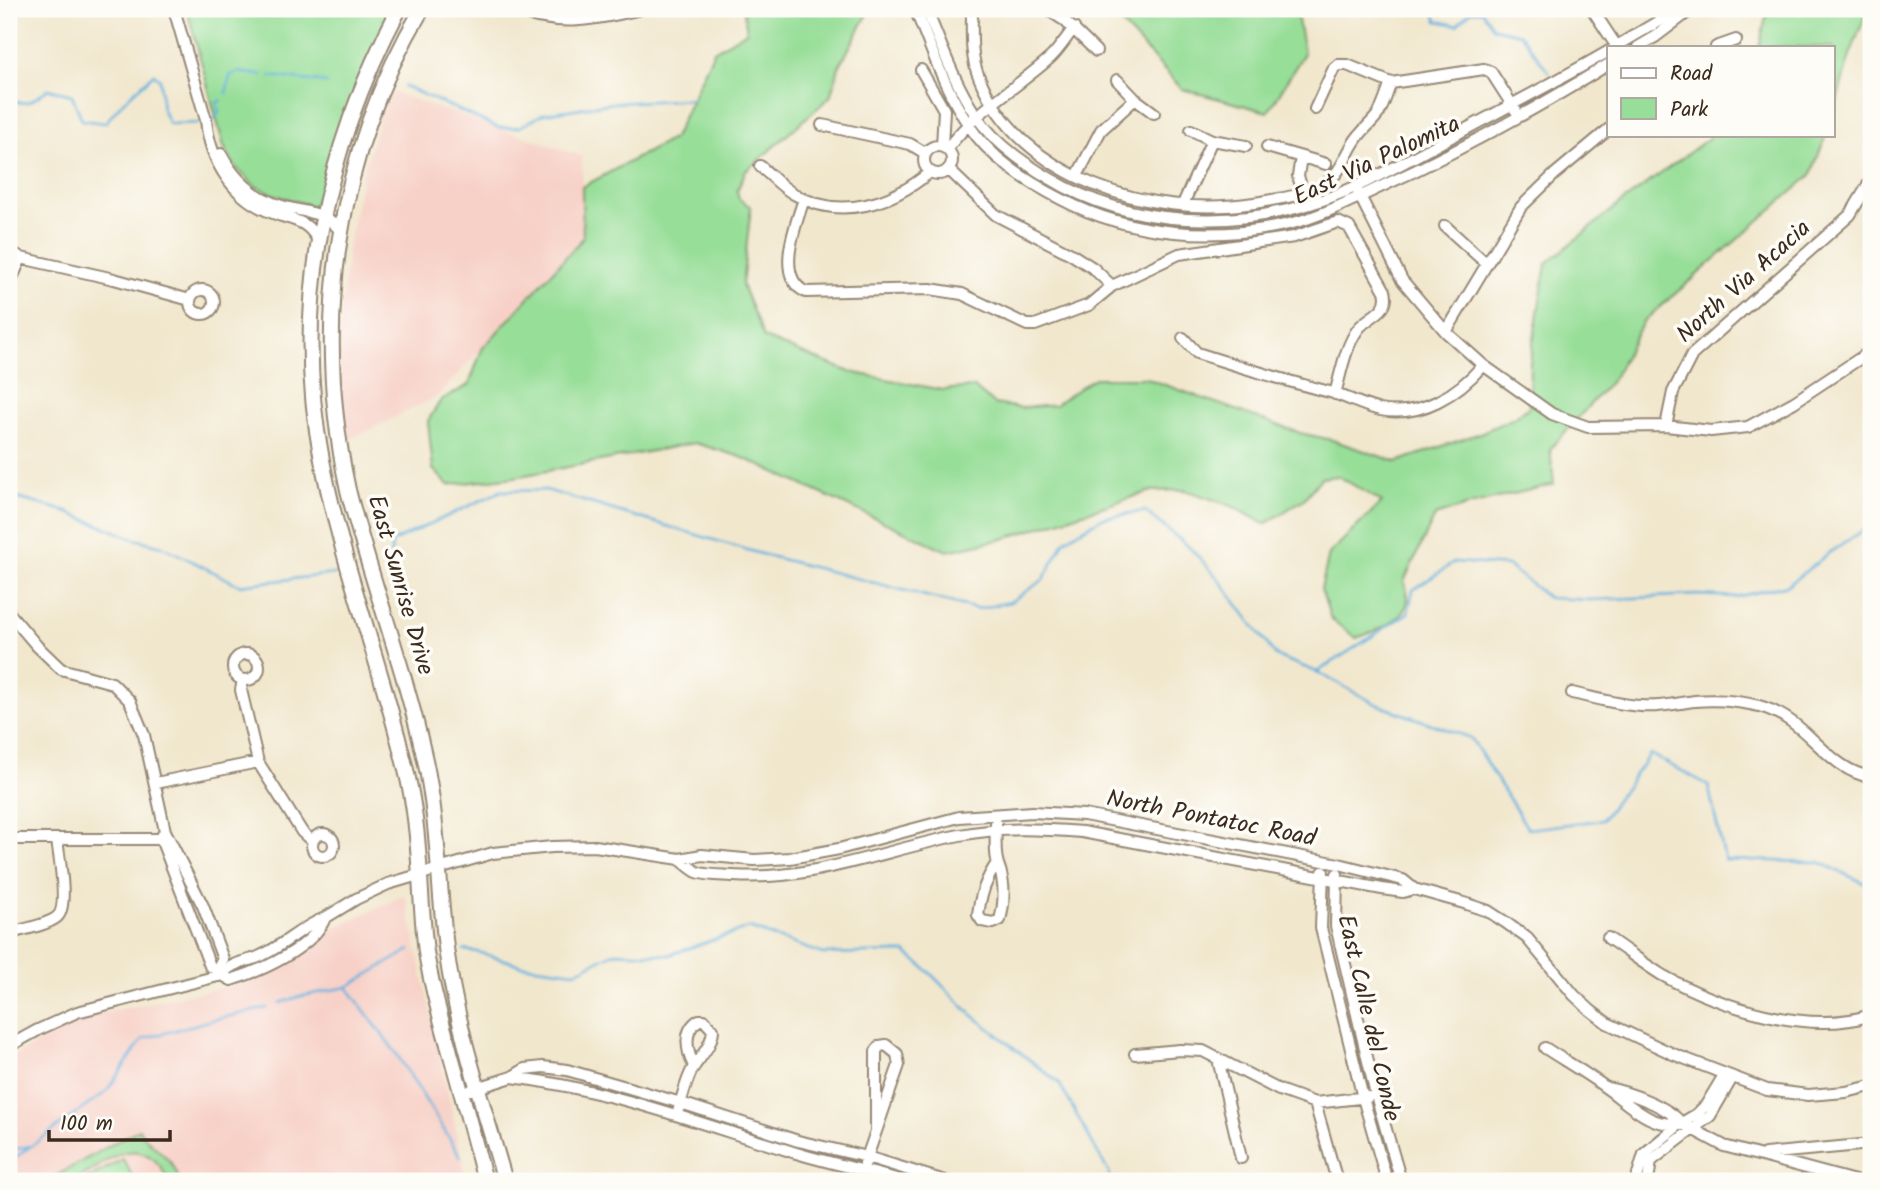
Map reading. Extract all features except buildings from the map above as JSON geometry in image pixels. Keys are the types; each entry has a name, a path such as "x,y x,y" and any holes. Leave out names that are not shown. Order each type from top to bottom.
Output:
{"main road":[{"path":"400,9 419,13"},
{"name":"East Sunrise Drive","path":"400,9 376,53 352,112 334,164 323,215 312,295 311,352 315,410 321,458 336,521 396,725 412,794 427,954 438,1009 485,1181"},
{"name":"East Sunrise Drive","path":"419,13 378,96 355,166 340,231 334,272 331,332 332,392 340,456 355,519 411,703 424,758 430,789 447,958 505,1181"},
{"path":"321,458 340,456"}],"street":[{"path":"174,9 213,153 223,173 243,196 270,213 311,227 318,240"},
{"path":"512,9 535,18 572,22 589,21 641,9"},
{"name":"East Via Palomita","path":"915,9 948,88 972,121 1019,159 1086,197 1114,208 1184,220 1234,219 1291,210 1358,191 1432,162 1519,117 1607,65"},
{"name":"East Via Palomita","path":"926,9 972,121"},
{"path":"972,9 974,56 978,75 992,103 1026,144 1060,169 1095,185 1140,200 1205,208 1229,207 1292,196 1322,187 1341,168 1360,133 1380,110 1391,83"},
{"path":"1592,9 1615,46"},
{"path":"1618,46 1675,9"},
{"path":"1640,46 1692,9"},
{"path":"1050,11 1074,28 1096,51"},
{"path":"921,70 944,110 944,147 952,161 948,169 937,174 924,166 925,153 932,147 944,147 992,103 1052,57 1074,28"},
{"path":"1719,46 1735,40"},
{"name":"East Via Palomita","path":"1358,191 1607,52"},
{"path":"1315,109 1334,68 1338,65 1346,65 1391,83 1484,69 1491,72 1519,117"},
{"path":"1117,80 1135,99 1154,113"},
{"path":"1077,176 1101,130 1135,99"},
{"path":"206,120 222,156 246,188 270,202 323,215 334,222 340,231"},
{"path":"822,125 910,144 925,153"},
{"path":"1191,130 1212,140 1246,146"},
{"path":"1446,332 1521,207 1555,174 1607,131"},
{"path":"1183,204 1212,140"},
{"path":"1267,148 1326,164"},
{"path":"1301,158 1298,176 1303,192"},
{"path":"760,166 792,193 804,199 844,207 863,206 899,194 930,172"},
{"path":"948,169 996,215 1071,254 1093,268 1112,286"},
{"name":"North Via Acacia","path":"1666,426 1673,393 1692,355 1850,215 1871,180"},
{"path":"1358,191 1402,280 1446,332 1482,365 1552,414 1588,428 1666,426 1711,431 1748,427 1786,407 1871,351"},
{"path":"804,199 791,239 792,281 798,291 930,289 962,294 1027,325 1035,325 1089,305 1112,286 1179,254 1294,237 1338,222 1347,224 1390,300 1364,323 1351,342 1335,394"},
{"path":"1445,226 1487,264"},
{"path":"9,250 21,258 190,300"},
{"path":"9,285 21,258"},
{"path":"1183,338 1197,353 1382,410 1409,410 1447,397 1467,382 1482,365"},
{"path":"9,613 61,669 112,683 130,701 144,735 165,836 210,965 220,974"},
{"path":"243,680 241,690 258,762 302,832 312,841"},
{"path":"1572,693 1643,707 1723,700 1759,706 1783,714 1808,733 1829,755 1861,776 1871,777"},
{"path":"156,783 258,762"},
{"name":"North Pontatoc Road","path":"9,1046 77,1012 220,974 227,967 260,957 287,942 312,922 325,918 380,887 494,853 595,846 680,859 702,855 754,860 790,858 839,849 959,817 1032,812 1084,815 1386,874 1403,880 1414,889 1488,911 1527,938 1574,995 1607,1023 1673,1054 1767,1090 1808,1096 1871,1086"},
{"path":"995,814 998,863 1002,869 1003,907 1000,920 993,923 982,921 978,915 989,875 998,863"},
{"name":"North Pontatoc Road","path":"680,859 697,872 754,877 792,875 842,866 962,835 1032,828 1082,832 1404,892 1414,889"},
{"path":"9,839 165,836"},
{"path":"9,933 53,920 62,911 57,840"},
{"name":"East Calle del Conde","path":"1324,862 1321,878 1321,928 1363,1098 1387,1181"},
{"name":"East Calle del Conde","path":"1339,864 1336,881 1336,926 1376,1095 1401,1181"},
{"name":"North Pontatoc Road","path":"220,974 231,980 258,971 321,930 325,918"},
{"path":"1608,938 1661,974 1723,1002 1798,1020 1855,1020 1871,1015"},
{"path":"258,971 264,960 287,942"},
{"path":"865,1163 899,1065 896,1052 886,1045 880,1046 876,1052 876,1130"},
{"path":"1545,1048 1607,1088 1624,1104 1647,1117 1671,1125 1687,1126 1724,1146 1855,1181"},
{"path":"1135,1054 1180,1049 1203,1051 1279,1090 1315,1103 1376,1095"},
{"path":"1218,1059 1241,1158"},
{"path":"679,1108 694,1066"},
{"path":"1636,1181 1644,1154 1687,1126 1710,1116 1728,1076"},
{"path":"461,1093 512,1077 565,1084 679,1108 795,1153 865,1163 945,1181"},
{"path":"1315,1103 1337,1181"},
{"path":"1648,1181 1651,1161 1687,1126"},
{"path":"1755,1155 1871,1144"},
{"path":"865,1163 903,1181"}],"shaded area":[{"path":"388,91 582,156 583,238 438,396 345,442 339,394 338,346 348,247 362,176"},
{"path":"405,895 467,1181 9,1181 9,1059 84,1017 248,982 330,930"}],"green space":[{"path":"187,9 399,9 334,164 313,206 255,186 236,168 224,147"},
{"path":"743,9 865,9 866,17 839,67 830,97 745,172 737,191 739,199 751,207 742,285 764,338 850,372 942,390 974,387 994,404 1021,408 1055,405 1094,378 1146,378 1300,433 1332,440 1397,462 1480,433 1514,418 1529,407 1530,362 1546,264 1617,206 1712,136 1826,136 1811,175 1643,322 1613,379 1550,449 1554,484 1435,516 1404,581 1408,598 1402,613 1388,624 1356,638 1331,619 1321,589 1329,554 1382,502 1338,476 1321,478 1304,499 1265,524 1232,506 1185,490 1151,491 1003,539 947,551 741,457 695,443 515,477 448,485 433,469 428,421 441,400 469,385 482,349 583,238 582,187 674,138 714,51 747,31"},
{"path":"1108,9 1296,9 1304,53 1268,112 1182,89"},
{"path":"1768,9 1868,9 1850,55 1834,111 1834,46 1759,46"},
{"path":"139,1129 172,1165 179,1181 168,1181 161,1167 149,1156 127,1152 117,1155 79,1178 66,1182 47,1181"},
{"path":"123,1159 135,1181 83,1181"}],"waterway":[{"path":"1433,9 1437,21 1457,25 1471,11 1482,11 1494,28 1520,34 1549,72"},
{"path":"226,93 230,76 237,72 262,75"},
{"path":"9,100 30,101 48,89 72,95 82,120 105,123 122,103 154,74 160,79 162,108 169,124 202,123"},
{"path":"270,76 327,83"},
{"path":"404,86 499,128 520,127 543,114 613,103 693,99"},
{"path":"212,121 219,113 217,103 221,100"},
{"path":"390,563 392,542 501,491 546,490 761,554 977,609 1010,602 1043,580 1065,540 1102,518 1145,511 1190,548 1217,577 1276,656 1317,672 1408,613 1413,590 1455,562 1508,566 1549,598 1591,600 1698,595 1736,597 1788,585 1871,525"},
{"path":"9,496 61,510 135,539 162,546 239,585 343,573"},
{"path":"1317,672 1378,705 1471,738 1528,829 1602,820 1650,754 1708,785 1725,860 1819,862 1871,886"},
{"path":"464,950 521,965 575,972 616,952 669,955 749,928 823,954 905,952 971,1014 1059,1083 1109,1173 1110,1181"},
{"path":"280,1003 347,987 410,950"},
{"path":"347,987 396,1053 461,1157"},
{"path":"9,1162 106,1092 143,1039 267,1008"},
{"path":"9,1151 29,1146"},
{"path":"529,1175 543,1175 557,1181"}]}
